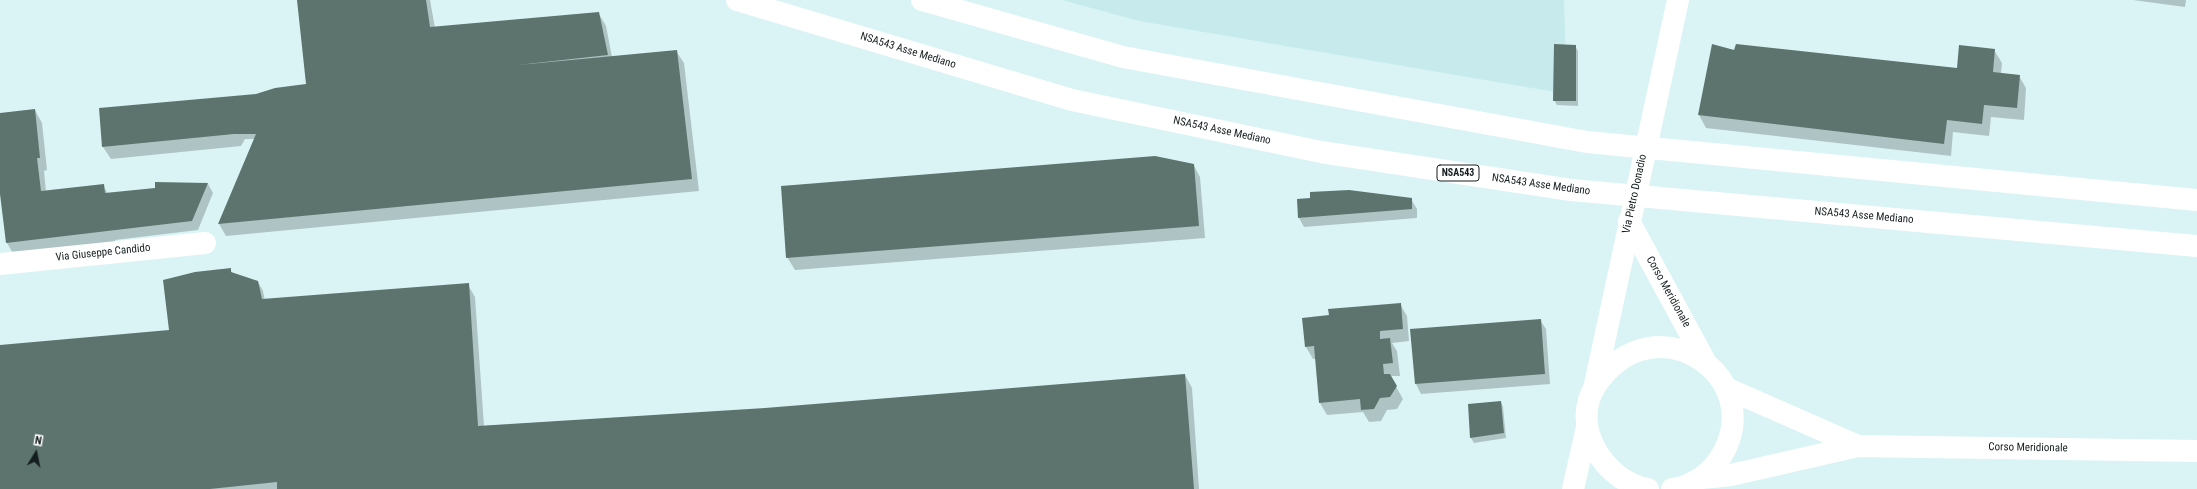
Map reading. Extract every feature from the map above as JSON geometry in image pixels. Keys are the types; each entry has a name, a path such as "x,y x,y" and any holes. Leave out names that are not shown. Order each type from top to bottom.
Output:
{"main road":[{"name":"NSA543 Asse Mediano","path":"737,0 1072,100 1321,152 1571,190 2197,246"},
{"path":"922,0 1123,58 1587,142 2197,200"},
{"name":"Via Pietro Donadio","path":"1594,388 1678,0"},
{"name":"Corso Meridionale","path":"1629,221 1706,363 1726,388 1731,405 1732,421 1730,438 1723,453 1714,467 1702,478 1677,489"},
{"name":"Via Giuseppe Candido","path":"0,264 205,243"},
{"name":"Corso Meridionale","path":"1648,489 1637,487 1618,478 1603,463 1592,445 1587,424 1588,406 1594,388 1606,370 1624,356 1644,348 1666,346 1687,352 1706,363"},
{"path":"1726,388 1858,446"},
{"path":"1573,489 1587,424"},
{"path":"1702,478 1731,475 1858,446"},
{"name":"Corso Meridionale","path":"1858,446 2197,451"}],"shaded area":[{"path":"1062,0 1564,0 1567,94 1139,21"}],"building":[{"path":"297,0 426,0 430,27 599,12 608,55 518,65 677,50 692,179 218,224 256,134 234,134 102,147 99,108 256,94 275,88 306,84"},
{"path":"1554,44 1576,45 1576,101 1553,101"},
{"path":"1712,44 1734,50 1736,44 1957,68 1959,45 1995,49 1993,72 2020,75 2017,108 1984,105 1982,124 1947,120 1944,144 1698,115"},
{"path":"35,109 40,158 37,158 41,191 104,184 105,193 155,188 155,182 208,183 192,221 6,243 0,194 0,113"},
{"path":"1155,156 1194,164 1199,226 786,258 781,186"},
{"path":"1349,190 1412,198 1412,209 1298,218 1297,199 1310,198 1310,192"},
{"path":"231,268 231,272 258,281 262,299 469,283 478,426 765,408 1185,374 1194,489 277,489 277,482 210,489 0,489 0,345 169,330 163,280 195,272"},
{"path":"1401,303 1403,329 1380,331 1380,339 1390,338 1393,363 1383,364 1384,374 1390,374 1397,386 1390,397 1380,398 1374,409 1361,410 1360,399 1319,403 1314,346 1305,347 1302,318 1329,315 1328,309"},
{"path":"1541,319 1545,374 1415,384 1410,329"},
{"path":"1501,401 1504,433 1470,438 1468,404"}]}
